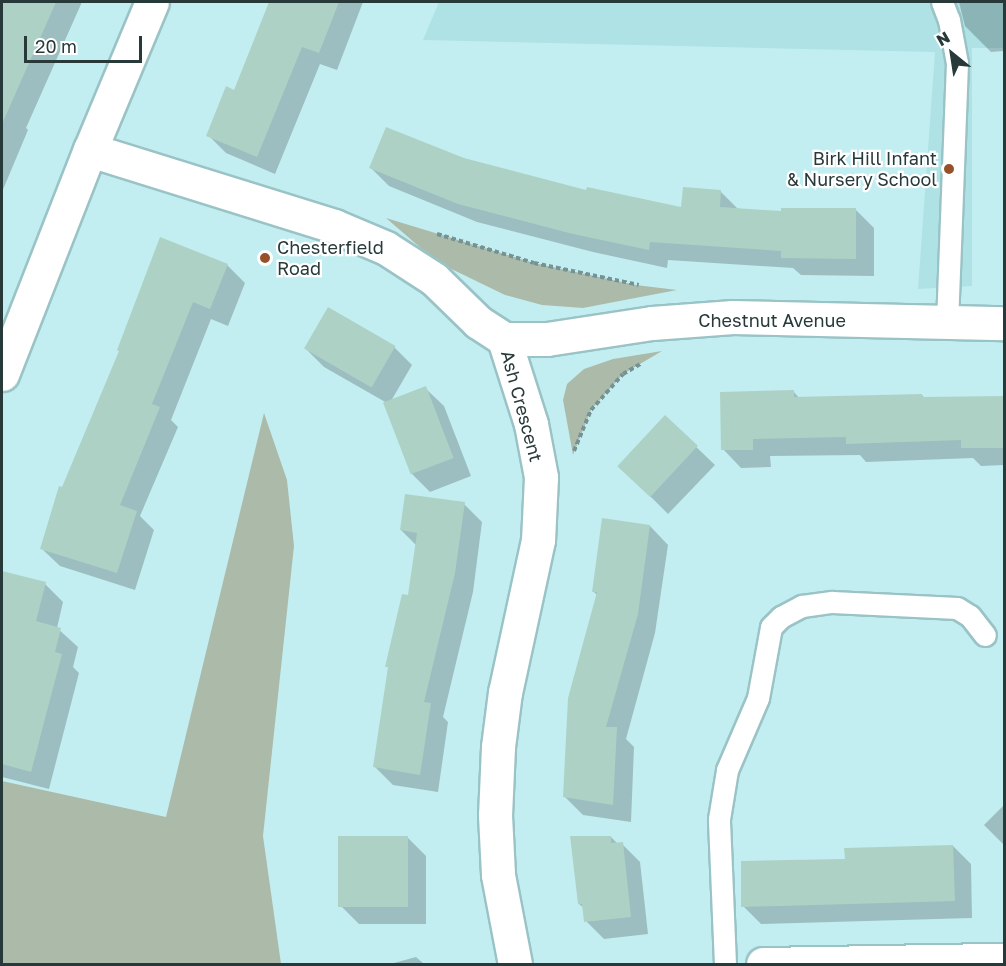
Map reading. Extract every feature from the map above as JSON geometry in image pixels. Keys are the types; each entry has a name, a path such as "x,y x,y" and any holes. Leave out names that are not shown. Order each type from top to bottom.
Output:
{"street":[{"path":"2,374 90,150 152,2"},
{"name":"Ash Crescent","path":"90,150 334,226 386,248 434,279 478,322 504,339 531,424 541,477 538,540 505,692 498,747 495,814 498,875 515,964"},
{"name":"Chestnut Avenue","path":"504,339 547,339 652,323 733,317 1005,323"},
{"path":"763,964 1005,960"}],"lane":[{"path":"942,2 949,20 957,63 947,323"},
{"path":"725,964 718,819 727,770 758,698 771,627 781,617 802,606 832,602 957,608 970,616 985,634"}],"path":[{"path":"431,232 534,263 646,286"},
{"path":"541,477 573,455 591,410 623,374 642,362"}],"shaded area":[{"name":"Birk Hill Infant & Nursery School","path":"439,2 1004,2 1004,48 972,48 972,286 918,289 935,52 423,40"}],"green space":[{"path":"386,218 534,263 636,285 677,290 583,308 542,305 505,295 437,262"},
{"path":"662,351 623,374 591,410 573,455 563,400 567,384 584,369 613,359"},
{"path":"264,413 287,480 294,546 263,836 281,964 2,964 2,781 166,817"}],"building":[{"path":"2,2 56,2 2,124"},
{"path":"269,2 339,2 319,53 302,47 257,157 206,136 226,86 234,90"},
{"path":"386,127 464,158 586,190 587,187 681,207 683,187 721,190 720,207 781,211 781,208 856,208 856,259 781,258 781,251 650,242 649,250 573,234 458,204 369,168"},
{"path":"160,237 228,264 210,309 193,302 152,404 160,407 120,505 137,511 117,573 40,549 59,486 62,487 119,351 117,350"},
{"path":"328,307 396,346 372,388 304,349"},
{"path":"426,386 454,458 411,474 383,402"},
{"path":"794,390 794,397 922,394 922,397 1005,396 1005,448 961,448 961,440 846,444 846,437 753,439 753,450 721,450 720,392"},
{"path":"665,415 698,446 650,497 617,466"},
{"path":"405,494 465,502 455,573 424,702 431,703 420,775 373,767 388,667 385,667 402,594 408,595 417,533 400,530"},
{"path":"602,518 650,525 638,614 606,727 617,727 613,805 563,797 568,698 597,592 592,592"},
{"path":"2,571 46,582 36,621 61,628 55,652 62,654 31,772 2,764"},
{"path":"338,836 408,836 408,907 338,907"},
{"path":"570,836 611,836 611,843 623,842 631,917 584,922 582,904 578,904"},
{"path":"953,845 955,901 741,907 741,861 845,859 844,848"}],"place":[{"name":"Birk Hill Infant & Nursery School","path":"949,169"},
{"name":"Chesterfield Road","path":"265,258"}]}
